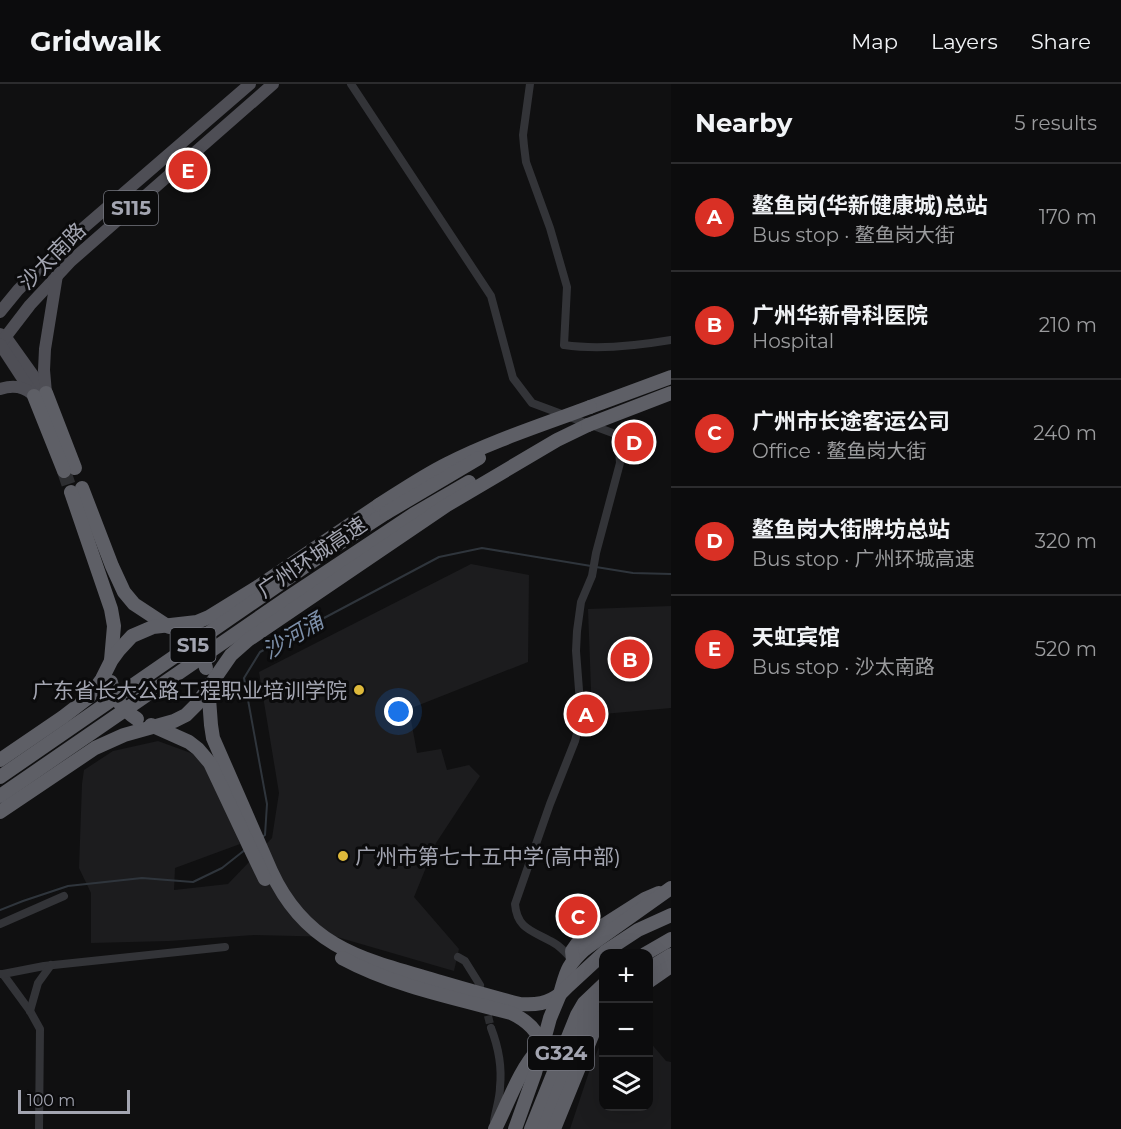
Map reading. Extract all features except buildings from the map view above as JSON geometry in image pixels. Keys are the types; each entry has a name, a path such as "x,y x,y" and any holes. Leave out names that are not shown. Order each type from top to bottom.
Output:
{"highway":[{"name":"广州环城高速","path":"0,777 386,513 490,453 529,434 590,407 671,377"},
{"name":"广州环城高速","path":"0,796 286,599 441,497 538,446 671,393"},
{"path":"40,395 69,469"},
{"path":"115,655 128,639 144,631 196,622 222,610 388,499 447,464 501,440 590,407"},
{"path":"0,812 95,748 124,735 183,717 197,704 231,655 248,640 465,494 557,440 588,425"},
{"path":"0,760 89,697 107,679 115,655 114,626 109,602 77,490 124,592 134,604 176,627 201,653 209,688 213,738 274,877 286,899 300,916 319,934 352,953 425,983 511,1013 526,1022 538,1035 542,1046 532,1057 494,1129"},
{"path":"114,626 107,679 118,701 137,719 160,725 198,749 210,763 275,896 289,916 315,940 340,957 379,975 520,1004 542,1004 560,994 567,969 585,949 671,888"},
{"path":"211,725 214,689 224,665"},
{"path":"197,704 205,687 206,668"},
{"path":"124,735 154,733 189,742"},
{"path":"573,960 573,951 579,941 645,899 671,888"},
{"name":"G324","path":"515,1129 536,1072 555,1003 560,994 606,951 638,930 671,915"},
{"path":"653,949 671,939"},
{"path":"653,970 671,955"},
{"path":"653,972 671,966"},
{"name":"G324","path":"531,1129 577,1015 584,1003 599,988"},
{"path":"544,1129 583,1028 599,1000"},
{"path":"554,1129 599,1022"},
{"path":"587,1050 599,1033"}],"main road":[{"name":"沙太南路","path":"0,312 18,290 59,249 250,84"},
{"name":"沙太南路","path":"1,340 71,261 273,84"},
{"path":"40,395 57,275"},
{"path":"1,340 22,358 40,395"},
{"path":"0,388 16,387 40,395"}],"street":[{"path":"351,84 491,296 513,378 532,403 618,435 620,463 592,576 581,602 576,651 580,714 575,741 515,904 518,919 525,927 561,948 573,960"},
{"path":"530,84 523,135 526,162 550,228 567,287 564,345 609,347 671,340"},
{"path":"0,924 64,896"},
{"path":"39,1129 40,1029 30,1011 2,974 51,965 225,946"},
{"path":"458,957 465,962 480,985"},
{"path":"30,1011 38,983 51,965"},
{"path":"491,1028 500,1069 494,1129"}],"shaded area":[{"name":"广州市第七十五中学(高中部)","path":"471,564 529,575 528,662 409,709 417,753 441,749 447,770 469,765 480,776 436,843 414,897 459,949 454,971 337,937 254,935 169,941 91,943 91,893 79,868 84,770 113,751 158,741 199,756 226,806 240,844 175,868 174,890 228,884 272,838 279,793 259,672"},
{"path":"671,606 671,708 592,715 588,609"},
{"path":"653,1046 666,1061 671,1062 671,1129 570,1129 599,1047 599,1111 653,1111"}],"waterway":[{"name":"沙河涌","path":"262,837 265,835 267,804 244,678 260,652 439,557 482,548 591,566"},
{"name":"沙河涌","path":"596,567 633,573 671,574"},
{"name":"沙河涌","path":"0,910 68,886 142,878 193,882 222,868 246,849"}],"tunnel":[{"path":"64,471 71,492"},
{"path":"485,1004 491,1028"}],"place":[{"name":"天虹宾馆","path":"188,170"},
{"name":"鳌鱼岗大街牌坊总站","path":"634,442"},
{"name":"广州华新骨科医院","path":"630,659"},
{"name":"广东省长大公路工程职业培训学院","path":"359,690"},
{"name":"鳌鱼岗(华新健康城)总站","path":"586,714"},
{"name":"广州市第七十五中学(高中部)","path":"343,856"},
{"name":"广州市长途客运公司","path":"578,916"}]}
